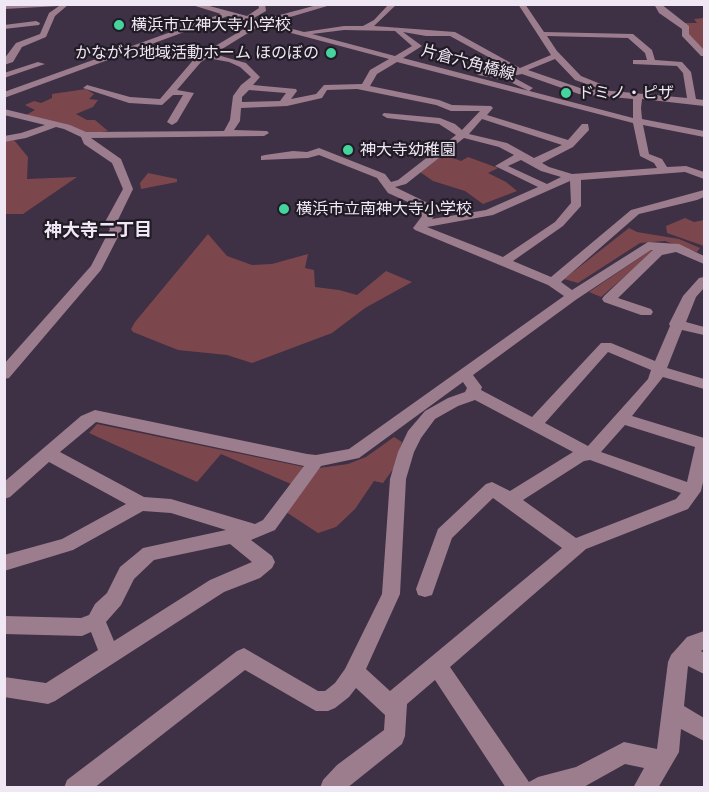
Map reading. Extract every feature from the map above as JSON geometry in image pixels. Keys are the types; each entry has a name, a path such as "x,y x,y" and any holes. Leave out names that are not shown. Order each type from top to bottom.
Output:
{"street":[{"path":"4,7 57,4"},
{"path":"5,63 10,60 18,45 43,35 52,15 66,4"},
{"name":"片倉六角橋線","path":"192,4 225,15 448,73 639,127 705,134"},
{"path":"4,95 225,15 218,4"},
{"path":"246,20 263,9 261,4"},
{"path":"281,8 331,4"},
{"path":"365,28 377,22 394,4"},
{"path":"521,4 556,56 578,78 589,83 668,99"},
{"path":"657,4 662,11 686,28 685,34 705,54"},
{"path":"87,88 129,100 162,102 198,60 259,23 300,8"},
{"path":"18,45 10,42 14,36 8,26 36,22"},
{"path":"302,34 312,30 365,28 459,36 486,55 521,71 579,91 705,103"},
{"path":"366,86 373,72 418,45 393,29"},
{"path":"542,34 630,36 649,52 652,63"},
{"path":"206,55 243,65 256,77 237,96 238,105 229,132"},
{"path":"507,78 538,62 556,56"},
{"path":"636,62 680,64 687,72 692,101"},
{"path":"4,76 41,64"},
{"path":"448,73 456,70 507,78 528,87 530,89 524,94"},
{"path":"238,105 283,103 319,96 324,88 366,86 439,102 451,108 484,112 570,144"},
{"path":"244,87 292,91 283,103"},
{"path":"388,186 402,182 462,135 484,112 498,87"},
{"path":"171,92 189,93 172,123"},
{"path":"638,96 641,145 645,156 658,161 663,170"},
{"path":"440,121 451,108"},
{"path":"4,112 67,127 85,135 264,132"},
{"path":"387,115 425,122 440,121 452,126 462,135 493,141 512,149 532,163 573,177"},
{"path":"4,140 23,136 55,124"},
{"path":"532,163 570,144 585,126"},
{"path":"639,127 705,143"},
{"path":"4,374 97,267 116,229 111,222 128,189 117,161 88,142 85,135"},
{"path":"265,158 319,152 381,176 392,191 424,205 428,216 419,228 553,282 572,296"},
{"path":"520,156 500,166 548,188"},
{"path":"423,224 489,213 573,177 686,169 705,176"},
{"path":"504,262 559,224 577,204 573,177"},
{"path":"553,282 635,212 705,193"},
{"path":"4,492 86,420 95,416 316,461 358,452 468,383 572,296 648,246 675,247 705,260"},
{"path":"646,312 609,299 658,252 674,252 705,270"},
{"path":"510,500 580,456 590,454 654,381 676,324 690,296 705,281"},
{"path":"676,324 705,331"},
{"path":"534,425 606,345 658,370 705,384"},
{"path":"468,383 534,425 590,454 693,490"},
{"path":"75,788 244,658 316,701 328,701 342,690 354,672 392,594 398,479 406,452 414,435 430,415 453,402 470,396 468,383"},
{"path":"332,788 345,773 394,736 397,699 576,548 681,504 693,490 705,445 621,418"},
{"path":"49,454 141,504 171,506 258,531"},
{"path":"4,625 82,627 96,621 102,610 114,599 127,573 149,553 258,531 268,525 316,461"},
{"path":"425,589 444,534 492,489 576,548"},
{"path":"4,563 67,545 141,504"},
{"path":"4,687 48,694 217,586 253,572 266,562 232,535"},
{"path":"96,621 110,654"},
{"path":"644,788 668,752 678,662 694,644 705,640"},
{"path":"686,653 705,664"},
{"path":"437,665 520,788"},
{"path":"354,672 396,711"},
{"path":"674,712 705,730"},
{"path":"538,788 580,777 624,753 662,760"}],"shaded area":[{"path":"704,18 704,52 686,34 682,23 697,23 694,19"},
{"path":"86,89 94,94 89,99 98,100 93,107 76,114 87,120 95,120 108,131 86,134 26,115 35,110 25,105 34,101 41,103 52,98 52,94"},
{"path":"14,140 28,157 27,179 77,177 23,214 5,214 5,141"},
{"path":"442,154 461,161 468,157 498,168 488,173 506,182 517,191 483,204 465,191 433,181 420,172"},
{"path":"148,173 177,179 177,182 141,189 140,183"},
{"path":"685,218 694,222 704,220 704,246 667,233 666,226"},
{"path":"629,228 637,232 679,239 700,248 697,252 665,241 640,243 578,283 564,279"},
{"path":"208,234 227,256 252,265 272,264 308,254 305,268 314,270 315,287 357,295 386,271 412,282 365,308 332,333 252,363 227,355 178,350 133,332 131,329 135,322"},
{"path":"651,250 654,251 601,297 589,292"},
{"path":"97,424 304,467 291,484 221,454 197,482 89,433"},
{"path":"394,437 402,442 394,468 383,483 374,481 355,509 336,527 318,533 286,512 319,468 348,464 366,457"}],"place":[{"name":"横浜市立神大寺小学校","path":"119,25"},
{"name":"かながわ地域活動ホーム ほのぼの","path":"331,53"},
{"name":"ドミノ・ピザ","path":"566,93"},
{"name":"神大寺幼稚園","path":"348,150"},
{"name":"横浜市立南神大寺小学校","path":"284,209"}],"district":[{"name":"神大寺二丁目","path":"98,231"}]}
